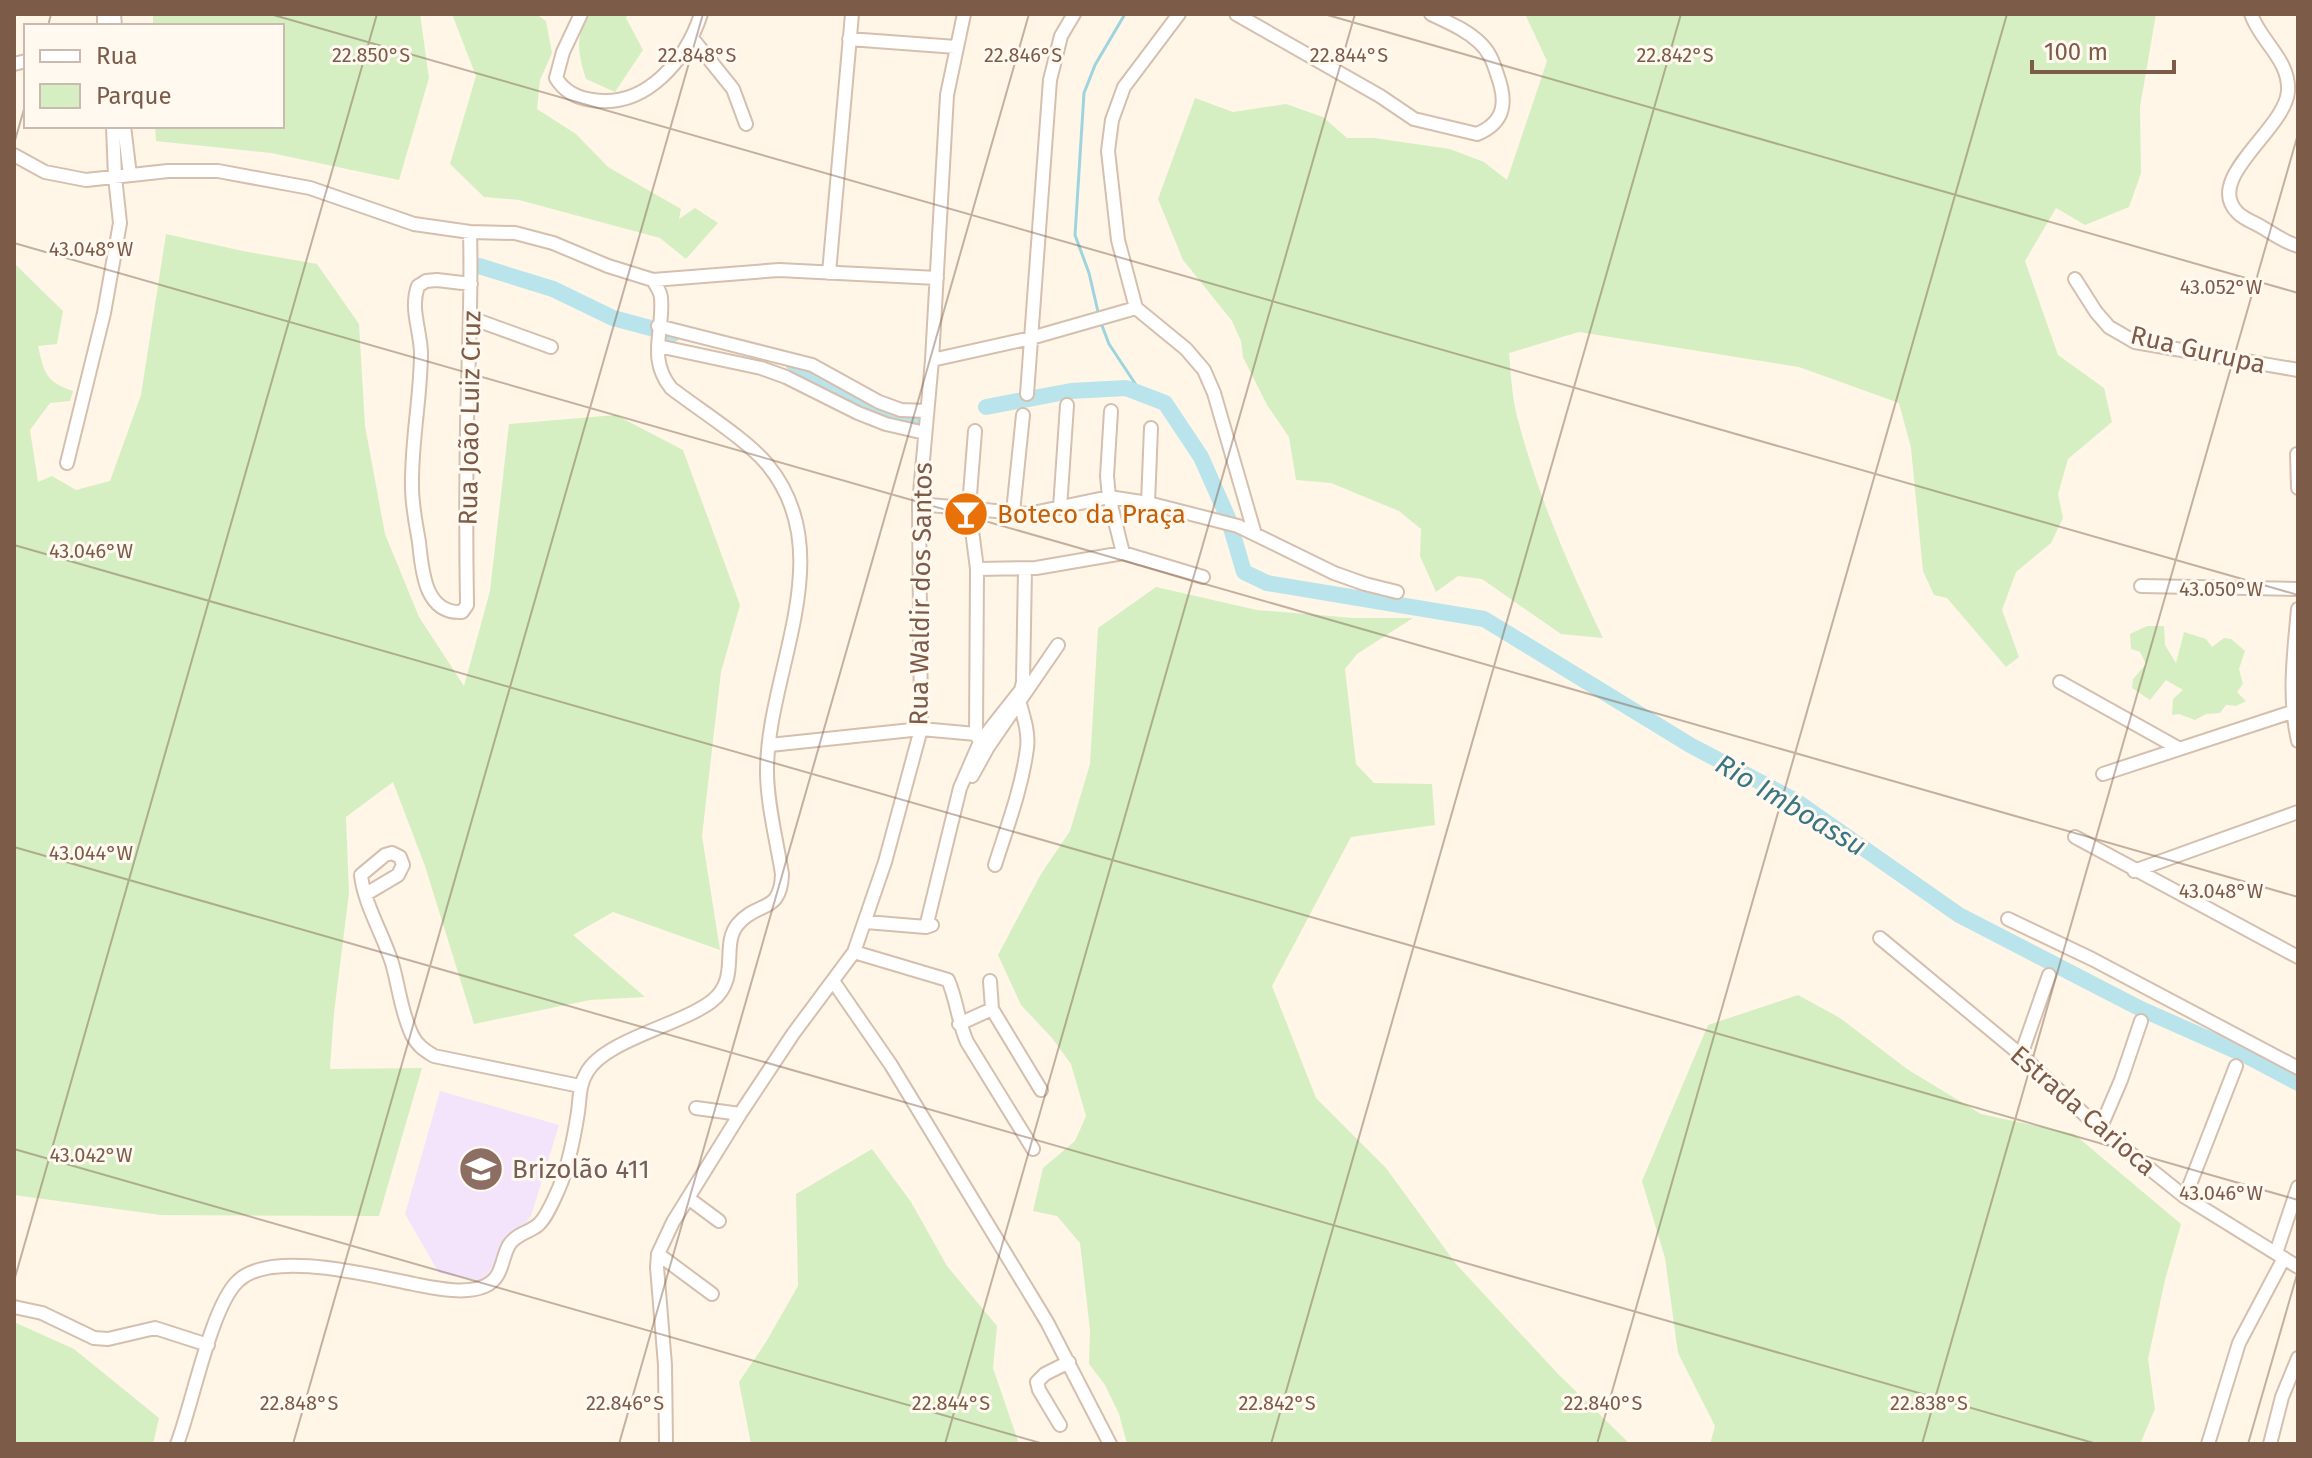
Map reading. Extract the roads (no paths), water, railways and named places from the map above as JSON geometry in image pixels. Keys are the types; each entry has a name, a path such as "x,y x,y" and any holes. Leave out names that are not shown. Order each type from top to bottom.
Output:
{"street":[{"path":"576,16 557,69 556,78 561,87 588,100 624,101 646,90 674,65 692,38 701,14"},
{"path":"829,273 852,14"},
{"name":"Rua Waldir dos Santos","path":"666,1444 667,1407 658,1254 673,1222 740,1114 793,1034 854,952 885,862 921,729 919,504 932,360 947,95 964,14"},
{"path":"1027,394 1050,80 1061,36 1074,14"},
{"path":"1179,14 1124,87 1112,120 1108,151 1118,240 1136,308 1186,349 1204,370 1214,393 1254,531"},
{"path":"1236,14 1380,96 1414,119 1477,134 1499,118 1504,109 1504,96 1487,50 1460,28 1431,14"},
{"path":"2251,14 2280,59 2288,91 2276,123 2240,164 2231,181 2231,197 2238,213 2298,246"},
{"path":"692,38 733,89 746,124"},
{"path":"849,39 956,47"},
{"path":"67,463 113,269 120,223 113,128"},
{"path":"124,128 130,175"},
{"path":"14,155 45,172 86,180 168,171 218,171 259,178 310,188 414,224 470,232 515,233 553,243 608,266 653,280 779,270 937,278"},
{"name":"Rua João Luiz Cruz","path":"470,232 471,284 471,318 467,426 467,605 462,612 438,603 424,584 412,489 421,351 414,308 418,286 426,281 471,284"},
{"name":"Rua Gurupa","path":"2075,279 2109,327 2135,342 2298,370"},
{"path":"177,1444 222,1307 237,1281 253,1271 303,1265 441,1290 486,1285 502,1267 510,1243 537,1226 559,1188 571,1152 580,1086 588,1070 606,1054 713,1000 728,980 733,934 737,925 745,917 770,905 782,889 767,772 799,592 796,522 783,489 767,464 671,388 662,377 658,326 662,296 653,280"},
{"path":"932,360 1031,338 1136,308"},
{"path":"471,318 551,347"},
{"path":"658,326 812,365 879,402 901,410 927,411"},
{"path":"658,346 761,368 858,413 886,424 925,433"},
{"path":"1060,508 1067,405"},
{"path":"1111,411 1107,476 1123,553"},
{"path":"1013,512 1023,415"},
{"path":"1148,503 1151,428"},
{"name":"Rua Waldir dos Santos","path":"975,431 969,507 977,569 981,741"},
{"path":"2297,454 2298,488"},
{"path":"919,504 1028,514 1109,497 1148,503 1254,531 1334,573 1397,592"},
{"path":"977,569 1025,569 1123,553 1203,577"},
{"name":"Rua Waldir dos Santos","path":"866,922 929,926 960,788 981,741 1021,690 1025,569"},
{"path":"2141,586 2298,589"},
{"path":"2298,609 2291,682 2298,741"},
{"name":"Rua Waldir dos Santos","path":"981,741 1020,704 1058,645"},
{"path":"2060,682 2178,748"},
{"path":"995,865 1012,813 1027,747 1027,731 1020,704"},
{"path":"2103,774 2295,710"},
{"path":"770,745 921,729 981,741"},
{"path":"2134,871 2298,812"},
{"path":"2075,837 2298,957"},
{"path":"366,894 398,875 403,865 400,857 392,853 385,855 361,875 366,894 392,964 405,1016 419,1046 434,1056 580,1086"},
{"path":"2008,919 2092,959 2298,1068"},
{"name":"Estrada Carioca","path":"1880,938 2021,1055 2100,1129 2185,1197 2298,1267"},
{"path":"854,952 948,980 967,1042 1033,1149"},
{"path":"2021,1055 2049,975"},
{"path":"833,981 899,1077 1069,1362 1110,1444"},
{"path":"990,981 992,1009 1041,1090"},
{"path":"959,1024 992,1009"},
{"path":"2100,1129 2141,1021"},
{"path":"2185,1197 2236,1066"},
{"path":"696,1108 740,1114"},
{"path":"2208,1444 2239,1343 2280,1255 2298,1187"},
{"path":"688,1198 719,1221"},
{"path":"658,1254 712,1294"},
{"path":"14,1307 27,1307 94,1338 108,1339 155,1328 208,1345"},
{"path":"2270,1444 2282,1397 2298,1358"},
{"path":"1060,1425 1037,1382 1045,1374 1069,1362"}],"waterway":[{"path":"1099,316 1089,273 1075,235 1084,93 1095,65 1125,14"},
{"path":"120,136 123,168"},
{"path":"479,266 553,289 613,318 673,334"},
{"path":"1101,323 1109,344 1142,394"},
{"path":"793,363 854,397 916,421"},
{"name":"Rio Imboassu","path":"986,407 1071,391 1126,388 1165,403 1201,457 1228,518 1244,572 1267,583 1484,619 1690,745 1796,801 1959,915 2141,1009 2245,1055 2298,1083"}],"place":[{"name":"Boteco da Praça","path":"966,514"},
{"name":"Brizolão 411","path":"481,1169"}]}
